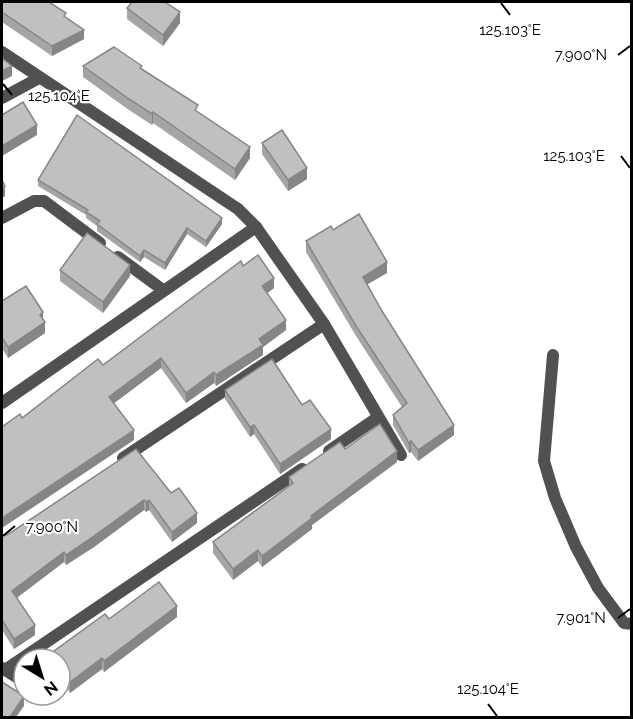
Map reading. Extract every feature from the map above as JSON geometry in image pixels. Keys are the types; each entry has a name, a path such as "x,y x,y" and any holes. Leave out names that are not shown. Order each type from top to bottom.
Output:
{"street":[{"path":"2,52 238,209 256,227 324,324 377,418 401,455"},
{"path":"2,98 39,78"},
{"path":"2,218 34,201 44,201 163,290"},
{"path":"2,403 256,227"},
{"path":"109,467 324,324"},
{"path":"553,355 544,461 555,498 576,547 598,588 624,623 632,624"},
{"path":"3,669 377,418"}],"building":[{"path":"2,2 49,2 66,13 64,16 84,30 52,46 2,12"},
{"path":"132,2 165,2 180,12 163,35 127,8"},
{"path":"114,47 142,66 140,68 198,105 195,110 250,147 235,169 83,66"},
{"path":"2,58 12,66 2,71"},
{"path":"23,102 37,125 2,146 2,115"},
{"path":"77,115 222,218 206,241 187,228 165,263 144,250 140,256 97,224 100,221 86,212 88,210 38,180"},
{"path":"282,130 307,168 288,180 262,143"},
{"path":"359,214 387,262 363,277 454,425 418,450 411,441 409,443 393,415 407,403 356,326 306,241 331,226 333,230"},
{"path":"87,233 130,265 103,302 60,270"},
{"path":"258,255 274,278 262,286 286,320 259,339 263,345 216,375 214,372 186,393 161,358 109,397 134,430 2,518 2,427 20,414 22,418 98,359 103,365 241,261 243,266"},
{"path":"26,286 43,312 40,315 45,322 8,347 2,340 2,301"},
{"path":"272,359 302,405 310,400 331,429 280,464 254,425 250,427 225,390"},
{"path":"380,424 397,451 262,556 258,550 233,569 213,542 293,483 289,477 340,442 345,449"},
{"path":"136,449 171,493 179,488 197,513 172,532 149,500 146,502 144,500 66,555 64,552 12,591 35,625 14,639 2,620 2,535 7,535"},
{"path":"159,582 177,606 104,661 102,658 72,680 72,647 60,647 105,614 109,619"},
{"path":"2,682 12,688 12,707 17,707 10,717 2,717"}]}
